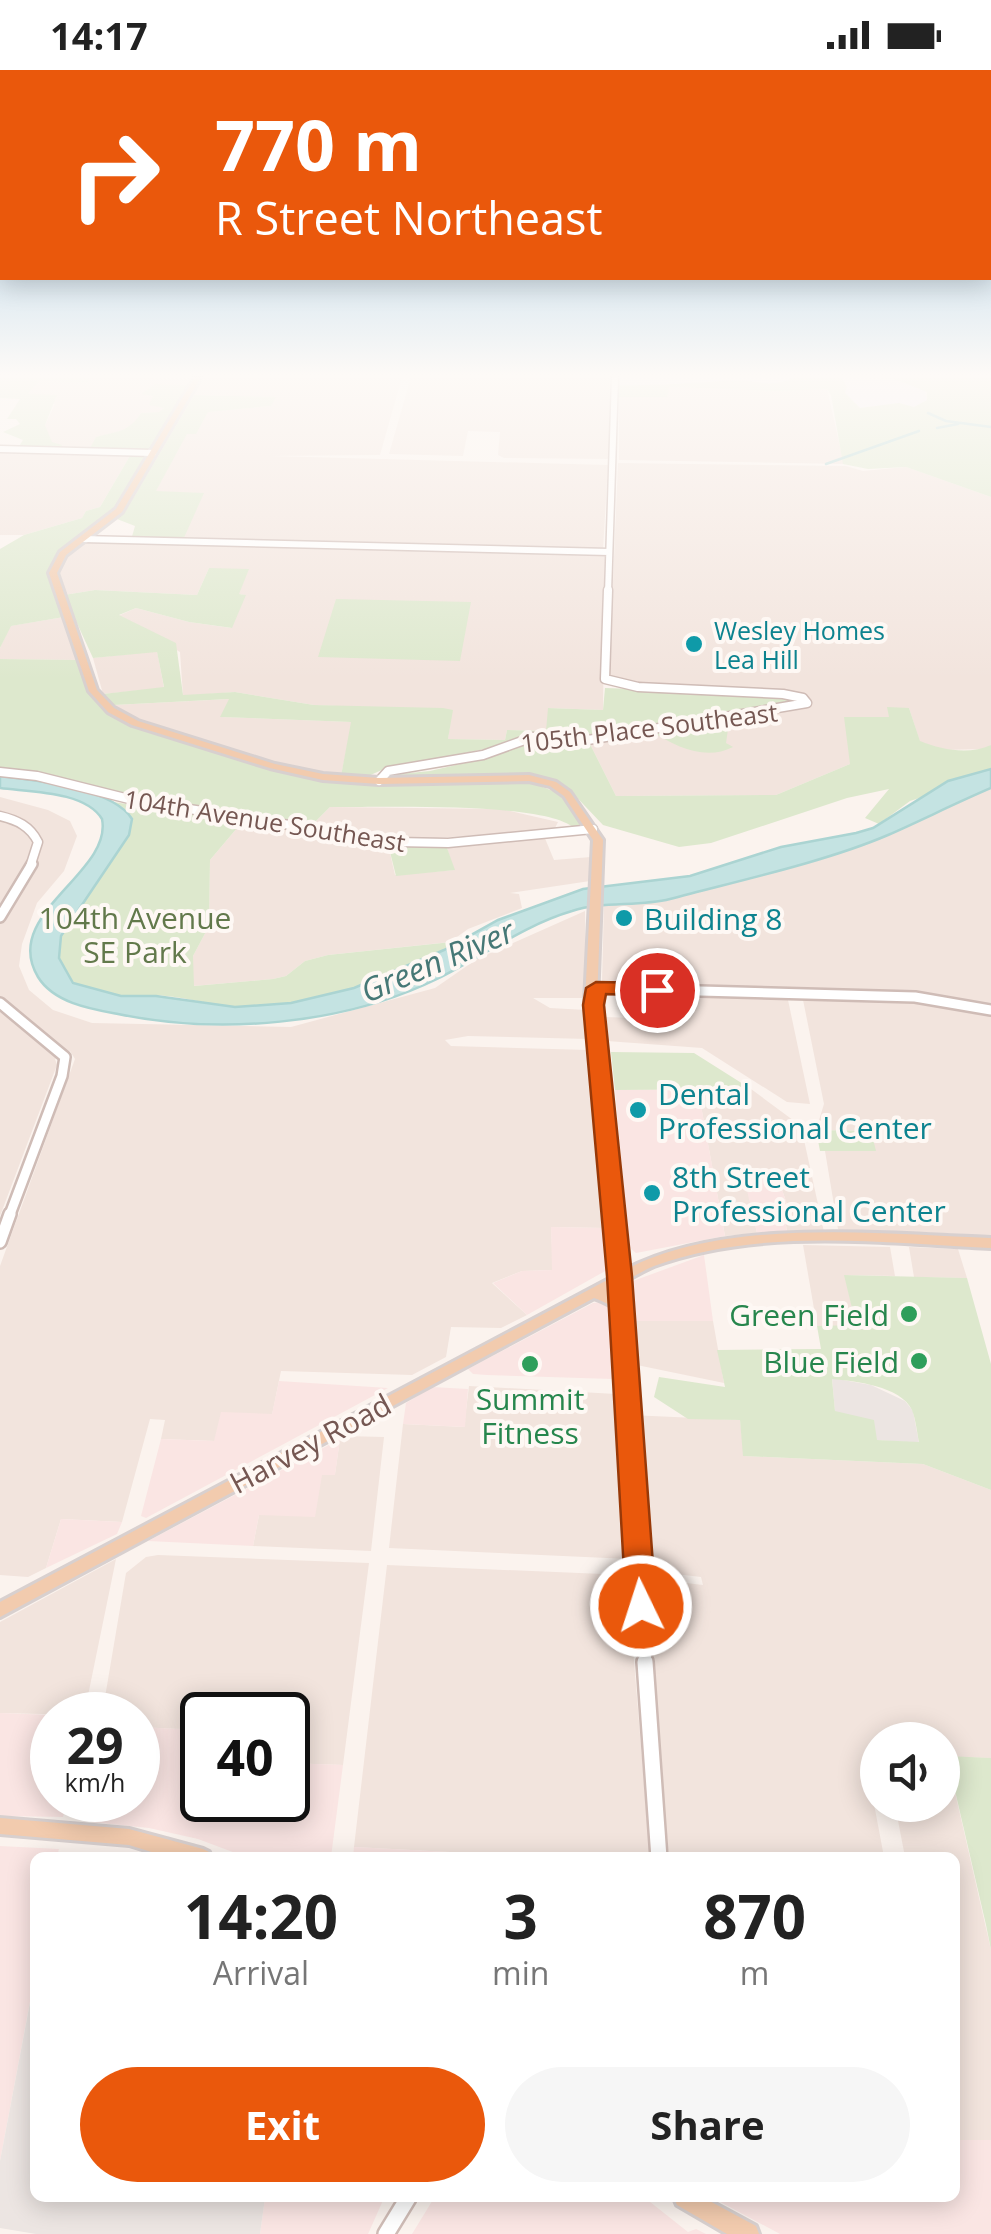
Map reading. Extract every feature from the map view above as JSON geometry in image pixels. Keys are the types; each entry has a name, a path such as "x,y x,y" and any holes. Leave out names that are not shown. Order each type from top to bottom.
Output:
{"main road":[{"path":"137,478 116,514 63,554 54,567 54,578 83,652 93,690 111,710 148,728 289,770 379,781 537,779 560,788 593,829 598,840 594,1005 620,1276"},
{"name":"Harvey Road","path":"0,1610 588,1293 657,1260 712,1244 766,1238 991,1243"},
{"path":"617,1248 633,1257 657,1260"},
{"path":"588,1293 604,1295 621,1305"},
{"path":"0,1826 128,1837 181,1852"},
{"path":"691,2202 748,2234"}],"street":[{"path":"83,540 609,552 611,478"},
{"name":"105th Place Southeast","path":"379,781 387,771 490,754 533,737 582,740 806,704 798,696 612,684 605,679 609,552"},
{"name":"104th Avenue Southeast","path":"0,772 37,776 133,800 396,842 446,843 593,829"},
{"path":"0,816 22,822 38,842 32,862 0,917"},
{"path":"594,988 924,997 991,1010"},
{"path":"0,1003 64,1057 0,1242"},
{"path":"620,1276 660,1852"},
{"path":"386,2234 406,2202"}],"shaded area":[{"path":"0,478 117,478 100,507 86,511 82,518 24,535 0,535"},
{"path":"163,478 607,478 603,550 183,540 155,492"},
{"path":"617,478 937,478 991,497 991,745 985,749 943,750 920,742 909,708 888,708 890,717 850,764 776,795 616,796 588,740 804,709 811,703 798,695 715,687 632,686 609,677"},
{"path":"86,541 605,555 603,710 549,708 547,731 507,730 505,740 448,739 452,711 314,705 235,692 183,696 180,652 118,616 136,608 231,628 245,595 209,568 197,595 95,590 64,595 58,571 65,558"},
{"path":"64,617 81,660 0,659 0,648 10,626"},
{"path":"157,651 164,688 103,694 93,658"},
{"path":"230,699 221,717 352,722 341,776 307,771 142,723 114,705"},
{"path":"991,788 991,1238 843,1233 838,1229 825,1151 875,1151 871,1131 816,1130 824,1104 801,990 602,982 604,905 664,900 862,844"},
{"path":"0,797 48,810 70,821 77,836 64,871 37,903 22,944 19,966 29,990 53,1010 92,1023 291,1027 435,988 477,959 585,911 586,998 533,998 550,1008 586,1010 589,1039 468,1036 445,1040 451,1046 588,1050 604,1228 551,1227 553,1270 522,1271 492,1283 527,1315 501,1328 451,1327 446,1357 412,1375 281,1371 272,1415 215,1441 161,1439 165,1420 150,1419 122,1522 61,1519 46,1568 28,1577 0,1575 0,1266 75,1059 70,1051 55,1059 57,1065 0,1216"},
{"path":"330,807 501,809 558,822 554,830 406,840 311,826"},
{"path":"243,821 388,844 395,875 454,870 446,845 544,836 554,860 591,857 590,881 510,893 519,894 522,908 468,929 450,942 328,955 305,961 286,976 273,979 193,986 193,956 209,926 210,860"},
{"path":"631,994 788,1000 810,1104 787,1102 702,1048 607,1041 605,1017 632,1018"},
{"path":"698,1089 725,1236 636,1253 629,1247 615,1090"},
{"path":"751,1089 801,1126 824,1232 787,1231 784,1214 790,1213 778,1178 745,1178 757,1233 725,1236 698,1090"},
{"path":"778,1177 790,1214 784,1215 787,1231 757,1233 744,1178"},
{"path":"551,1227 604,1228 607,1270 527,1315 493,1283 522,1271 552,1270"},
{"path":"803,1245 890,1247 895,1276 845,1275 856,1326 817,1326"},
{"path":"909,1247 958,1249 967,1278 914,1277"},
{"path":"704,1255 713,1321 635,1321 633,1281"},
{"path":"604,1302 609,1309 613,1379 487,1375 473,1374 468,1369 593,1303"},
{"path":"635,1321 713,1321 724,1383 632,1364"},
{"path":"832,1378 871,1385 905,1401 913,1411 919,1443 877,1440 835,1411"},
{"path":"279,1381 388,1388 146,1518 141,1516 161,1439 214,1441 221,1412 272,1414"},
{"path":"469,1386 616,1394 629,1559 389,1548 403,1424 464,1427"},
{"path":"432,1387 468,1389 465,1427 403,1424 406,1403"},
{"path":"630,1415 740,1420 744,1456 923,1464 991,1490 991,1758 960,1757 960,1722 860,1722 860,1822 877,1822 883,1852 669,1852 643,1583 645,1578 703,1585 701,1577 642,1570"},
{"path":"384,1437 371,1551 253,1546 259,1515 322,1474 335,1474 340,1439"},
{"path":"340,1439 335,1475 322,1475 315,1517 259,1515 253,1546 148,1541"},
{"path":"61,1519 122,1522 117,1534 46,1568"},
{"path":"146,1557 369,1563 343,1765 310,1764 310,1692 180,1692 180,1729 160,1728 160,1692 106,1692 126,1573"},
{"path":"116,1559 89,1692 30,1692 30,1714 0,1713 0,1622"},
{"path":"387,1565 627,1575 650,1852 450,1852 354,1847"},
{"path":"0,1713 30,1714 30,1816 0,1816"},
{"path":"160,1728 180,1729 180,1822 310,1822 310,1764 343,1765 332,1852 233,1852 149,1828 91,1822 160,1822"},
{"path":"960,1814 991,1950 991,2140 960,2140 960,1852 904,1852 898,1822 960,1822"},
{"path":"0,1846 59,1849 30,1852 30,2002 0,2161"},
{"path":"354,1847 450,1852 354,1852"},
{"path":"30,2002 30,2202 264,2202 260,2234 36,2234 0,2228 0,2161"},
{"path":"960,2140 991,2140 991,2234 780,2234 720,2202 960,2202"},
{"path":"264,2202 382,2202 368,2234 260,2234"},
{"path":"432,2202 650,2202 688,2232 696,2229 706,2234 412,2234"}],"green space":[{"path":"117,478 135,478 111,515 53,562 55,592 64,617 11,626 0,648 0,549 24,535 82,518 86,511 100,507"},
{"path":"145,478 163,478 156,491 204,493 183,540 131,540 135,526 117,519"},
{"path":"937,478 991,478 991,497"},
{"path":"209,568 249,569 239,594 246,595 232,628 136,608 119,615 176,643 183,695 235,692 314,705 443,708 453,710 448,739 505,740 507,730 546,731 548,708 603,710 605,688 725,692 798,701 585,738 555,735 384,769 366,777 341,776 351,722 220,717 229,699 114,705 105,701 103,694 164,687 157,652 93,658 64,595 95,590 197,595"},
{"path":"336,599 471,602 460,661 318,657"},
{"path":"0,659 81,660 94,695 104,709 120,720 301,776 337,781 530,782 558,793 584,825 574,828 557,819 496,810 330,807 311,826 116,796 0,770"},
{"path":"887,707 909,708 920,741 928,744 965,751 991,745 991,775 910,801 879,824 865,818 889,789 847,798 711,843 679,847 603,825 565,785 539,775 389,775 430,771 495,756 537,740 589,742 616,796 776,795 850,764 844,717 889,717"},
{"path":"721,722 728,729 726,743 733,747 712,753 681,747 653,732"},
{"name":"104th Avenue SE Park","path":"113,802 243,821 210,860 209,926 193,956 194,986 286,976 305,961 328,955 461,941 383,978 299,1002 242,1007 162,995 92,992 69,979 59,952 76,909 129,835 132,819"},
{"path":"388,844 446,845 455,870 396,876"},
{"path":"611,1052 694,1053 751,1089 615,1090"},
{"path":"816,1130 871,1131 876,1151 820,1151"},
{"path":"844,1275 967,1278 991,1364 991,1490 923,1464 743,1456 740,1420 688,1419 654,1397 659,1377 725,1387 717,1350 821,1349 817,1326 856,1325","holes":["832,1379 876,1386 898,1395 912,1410 919,1442 877,1440 874,1420 835,1411"]},
{"path":"960,1757 991,1758 991,1950 960,1812"}],"water":[{"name":"Green River","path":"991,769 991,788 837,854 670,899 572,911 537,924 400,995 321,1016 239,1024 197,1024 107,1012 74,1003 45,986 30,954 34,933 44,914 91,858 101,839 102,819 94,810 70,798 0,788 0,776 72,787 108,800 132,819 129,835 61,936 59,958 73,983 121,996 156,996 235,1007 291,1003 354,988 444,950 498,920 583,889 690,876 781,847 873,828 948,781"}],"place":[{"name":"Wesley Homes Lea Hill","path":"694,644"},
{"name":"Building 8","path":"624,918"},
{"name":"Dental Professional Center","path":"638,1110"},
{"name":"8th Street Professional Center","path":"652,1193"},
{"name":"Green Field","path":"909,1314"},
{"name":"Blue Field","path":"919,1361"},
{"name":"Summit Fitness","path":"530,1364"}],"route":[{"path":"641,1606 624,1387 620,1276 594,1005 596,988 657,990"}]}
